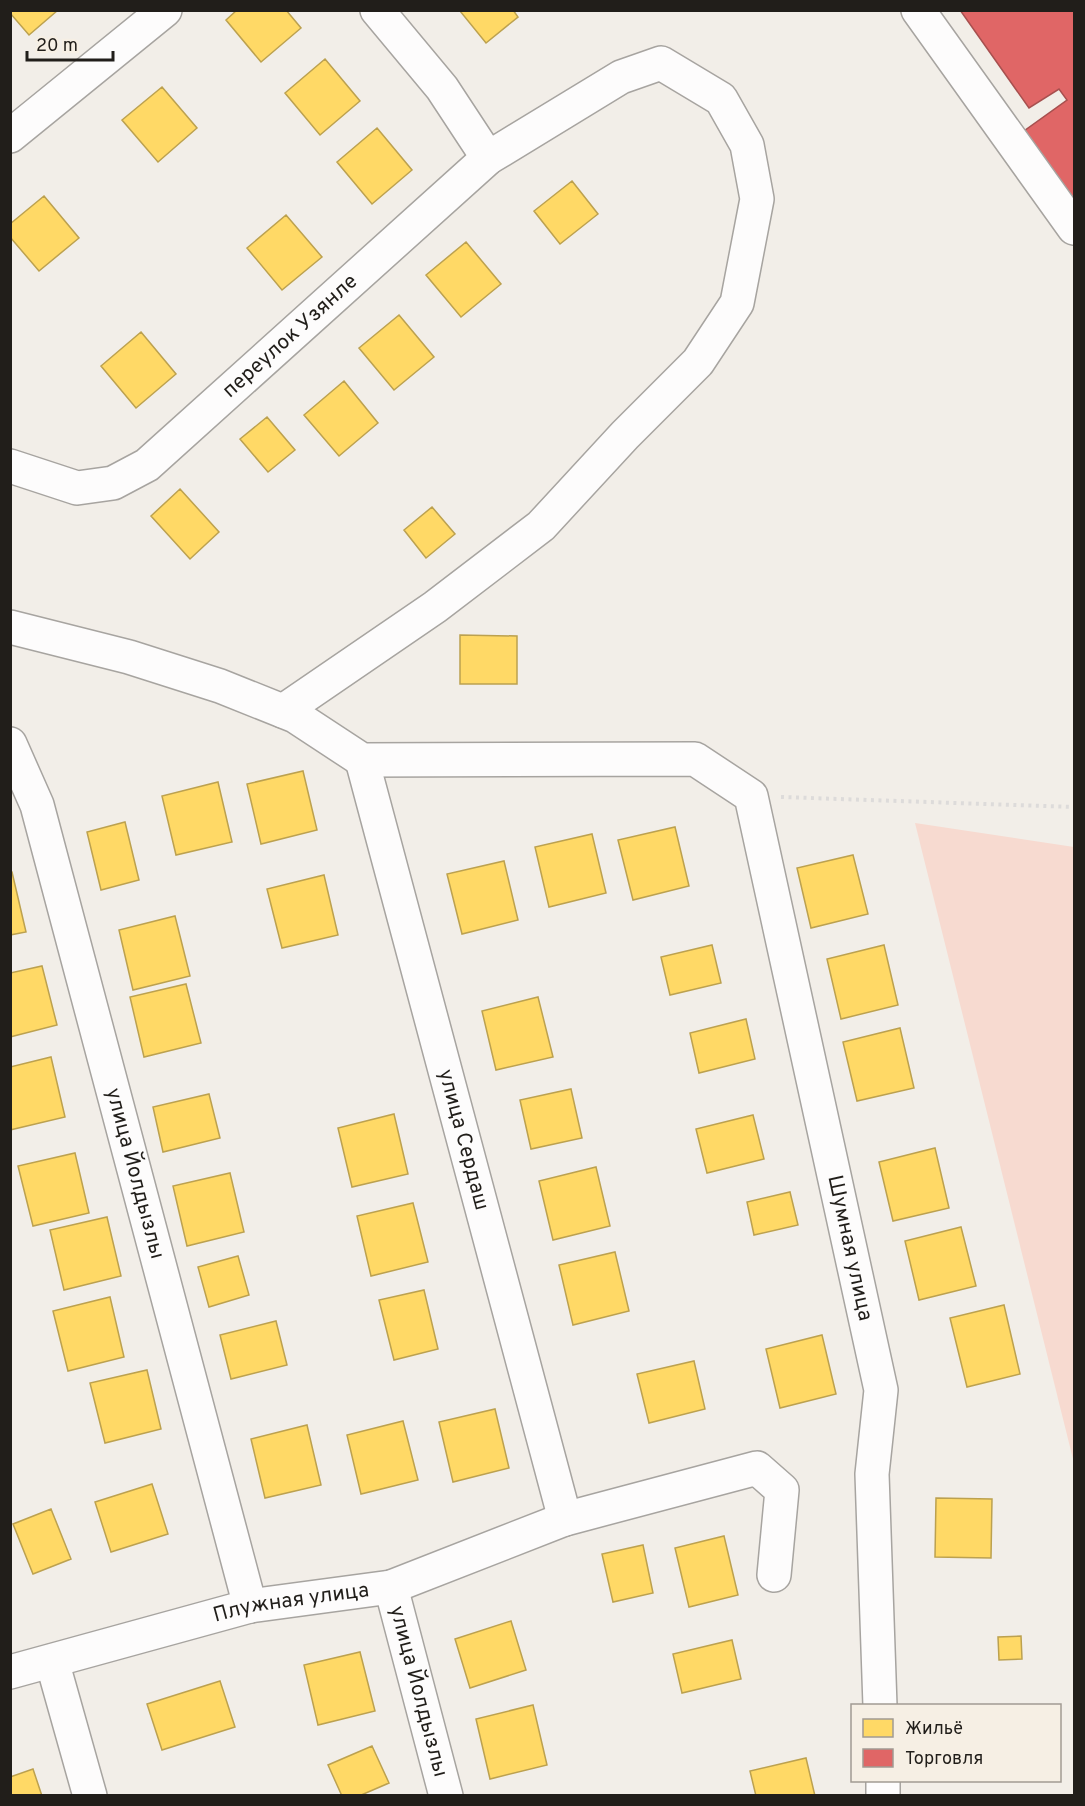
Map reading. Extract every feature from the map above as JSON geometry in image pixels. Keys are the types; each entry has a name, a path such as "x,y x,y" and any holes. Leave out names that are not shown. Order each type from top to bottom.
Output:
{"street":[{"path":"10,136 165,10"},
{"path":"377,10 442,88 488,158"},
{"path":"918,10 1074,228"},
{"name":"переулок Узянле","path":"10,465 77,488 113,483 147,465 488,158 621,77 661,63 721,99 747,145 757,200 737,303 698,363 625,435 541,526 435,607 283,711"},
{"path":"10,627 129,657 220,687 295,716 362,760 695,759 751,796"},
{"name":"улица Йолдызлы","path":"10,744 37,806 250,1606"},
{"name":"улица Сердаш","path":"362,760 565,1519"},
{"name":"Шумная улица","path":"751,796 881,1390 872,1474 880,1704"},
{"name":"Плужная улица","path":"10,1671 250,1606 391,1587 565,1519 758,1468 782,1490 774,1575"},
{"name":"улица Йолдызлы","path":"391,1587 446,1796"},
{"path":"52,1661 90,1796"}],"path":[{"path":"751,796 1074,807"}],"shaded area":[{"path":"915,823 1074,847 1074,1463"}],"building: Жильё":[{"path":"10,10 58,10 29,35 10,13"},
{"path":"237,10 286,10 301,28 261,62 226,20"},
{"path":"513,10 518,17 486,43 460,11"},
{"path":"325,59 360,101 320,135 285,93"},
{"path":"162,87 197,128 158,162 122,120"},
{"path":"377,128 412,170 372,204 337,162"},
{"path":"572,181 598,214 560,244 534,211"},
{"path":"44,196 79,238 39,271 10,237 10,224"},
{"path":"286,215 322,257 282,290 247,248"},
{"path":"466,242 501,284 461,317 426,275"},
{"path":"399,315 434,357 394,390 359,348"},
{"path":"141,332 176,374 136,408 101,366"},
{"path":"344,381 378,423 339,456 304,415"},
{"path":"267,417 295,450 268,472 240,439"},
{"path":"180,489 219,532 190,559 151,516"},
{"path":"432,507 455,534 426,558 404,530"},
{"path":"460,635 517,636 517,684 460,684"},
{"path":"303,771 317,830 261,844 247,784"},
{"path":"218,782 232,842 176,855 162,796"},
{"path":"125,822 139,880 101,890 87,832"},
{"path":"675,827 689,886 633,900 618,840"},
{"path":"592,834 606,893 549,907 535,847"},
{"path":"853,855 868,914 811,928 797,868"},
{"path":"504,861 518,920 462,934 447,874"},
{"path":"10,872 12,872 26,932 10,935"},
{"path":"324,875 338,935 282,948 267,889"},
{"path":"175,916 190,976 133,990 119,930"},
{"path":"712,945 721,983 670,995 661,957"},
{"path":"884,945 898,1005 841,1019 827,959"},
{"path":"42,966 57,1025 10,1037 10,973"},
{"path":"186,984 201,1043 144,1057 130,997"},
{"path":"538,997 553,1057 496,1070 482,1011"},
{"path":"746,1019 755,1059 699,1073 690,1033"},
{"path":"900,1028 914,1088 857,1101 843,1042"},
{"path":"51,1057 65,1117 10,1130 10,1067"},
{"path":"571,1089 582,1138 531,1149 520,1100"},
{"path":"209,1094 220,1138 163,1152 153,1107"},
{"path":"394,1114 408,1174 352,1187 338,1128"},
{"path":"753,1115 764,1159 707,1173 696,1129"},
{"path":"935,1148 949,1208 893,1221 879,1162"},
{"path":"75,1153 89,1213 33,1226 18,1166"},
{"path":"596,1167 610,1226 553,1240 539,1181"},
{"path":"230,1173 244,1232 187,1246 173,1186"},
{"path":"790,1192 798,1225 754,1235 747,1202"},
{"path":"413,1203 428,1262 371,1276 357,1216"},
{"path":"107,1217 121,1276 64,1290 50,1230"},
{"path":"961,1227 976,1286 919,1300 905,1241"},
{"path":"615,1252 629,1311 573,1325 559,1265"},
{"path":"238,1256 249,1295 209,1307 198,1267"},
{"path":"424,1290 438,1349 394,1360 379,1300"},
{"path":"110,1297 124,1357 68,1371 53,1311"},
{"path":"1004,1305 1020,1374 967,1387 950,1318"},
{"path":"276,1321 287,1365 231,1379 220,1335"},
{"path":"822,1335 836,1394 780,1408 766,1349"},
{"path":"694,1361 705,1409 649,1423 637,1374"},
{"path":"147,1370 161,1429 105,1443 90,1383"},
{"path":"495,1409 509,1468 453,1482 439,1422"},
{"path":"403,1421 418,1480 361,1494 347,1435"},
{"path":"307,1425 321,1485 265,1498 251,1439"},
{"path":"152,1484 168,1534 111,1552 95,1502"},
{"path":"936,1498 992,1499 991,1558 935,1557"},
{"path":"51,1509 71,1559 33,1574 13,1524"},
{"path":"724,1536 738,1595 689,1607 675,1548"},
{"path":"643,1545 653,1593 613,1602 602,1554"},
{"path":"511,1621 526,1670 470,1688 455,1639"},
{"path":"1021,1636 1022,1659 999,1660 998,1637"},
{"path":"732,1640 741,1679 682,1693 673,1654"},
{"path":"360,1652 375,1711 318,1725 304,1665"},
{"path":"220,1681 235,1727 162,1750 147,1704"},
{"path":"533,1705 547,1765 490,1779 476,1719"},
{"path":"372,1746 389,1783 359,1796 342,1796 328,1765"},
{"path":"806,1758 815,1796 756,1796 750,1771"},
{"path":"33,1769 42,1796 10,1796 10,1777"}],"building: Торговля":[{"path":"960,10 1074,10 1074,218 1017,136 1067,100 1059,89 1029,108"}]}
